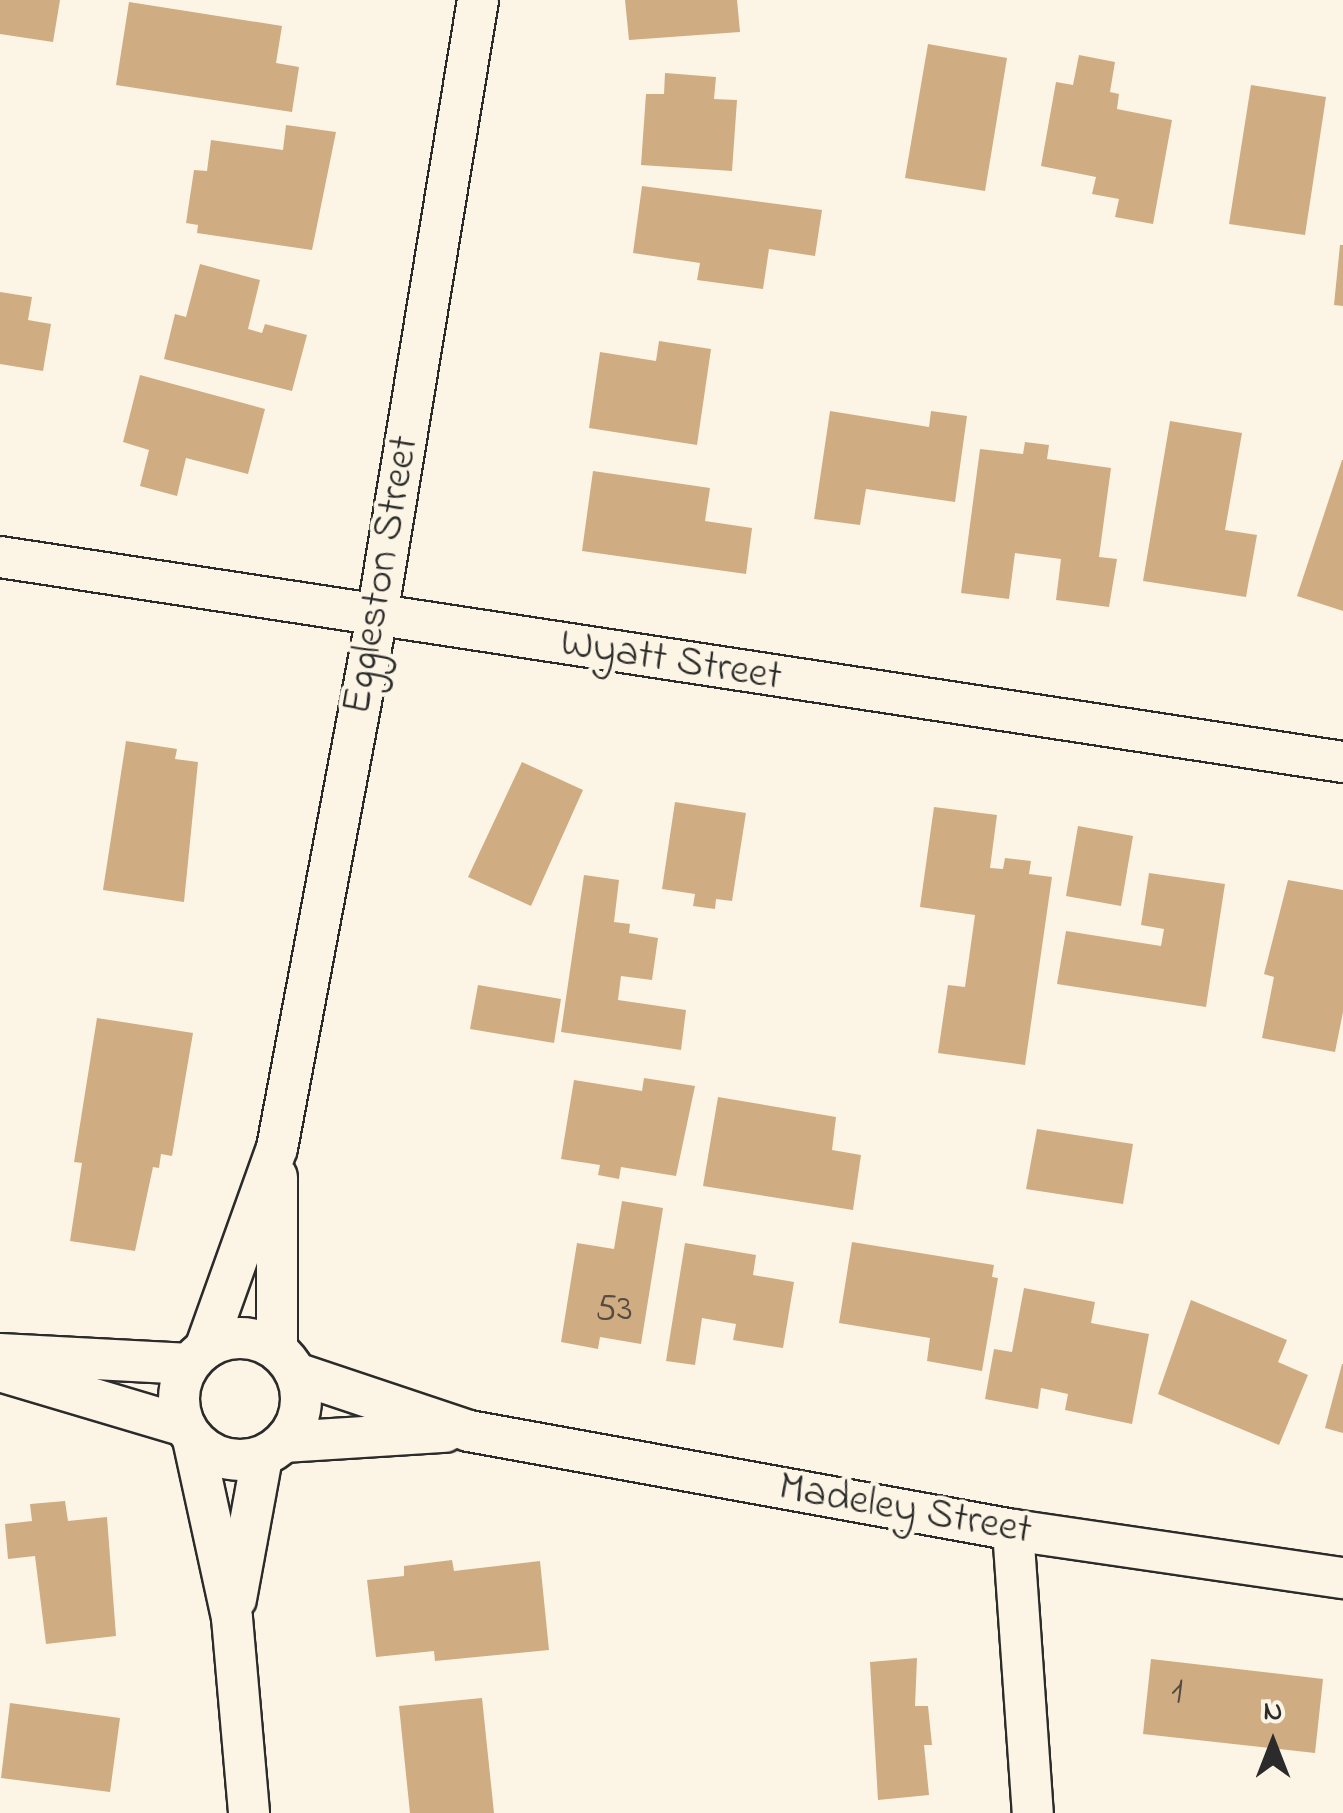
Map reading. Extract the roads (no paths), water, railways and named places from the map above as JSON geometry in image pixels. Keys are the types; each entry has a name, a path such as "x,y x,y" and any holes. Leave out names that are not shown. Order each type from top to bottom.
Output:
{"street":[{"name":"Eggleston Street","path":"198,1356 277,1148 377,616 478,0"},
{"name":"Wyatt Street","path":"0,557 1343,762"},
{"name":"Eggleston Street","path":"277,1148 286,1362"},
{"path":"0,1354 198,1356 242,1338 286,1362 301,1410 273,1449 232,1618"},
{"path":"198,1356 179,1404 232,1618 250,1813"},
{"name":"Madeley Street","path":"286,1362 469,1431 1013,1530 1343,1578"},
{"path":"0,1371 189,1432 236,1460 273,1449"},
{"name":"Madeley Street","path":"273,1449 469,1431"},
{"path":"1013,1530 1033,1813"}]}
